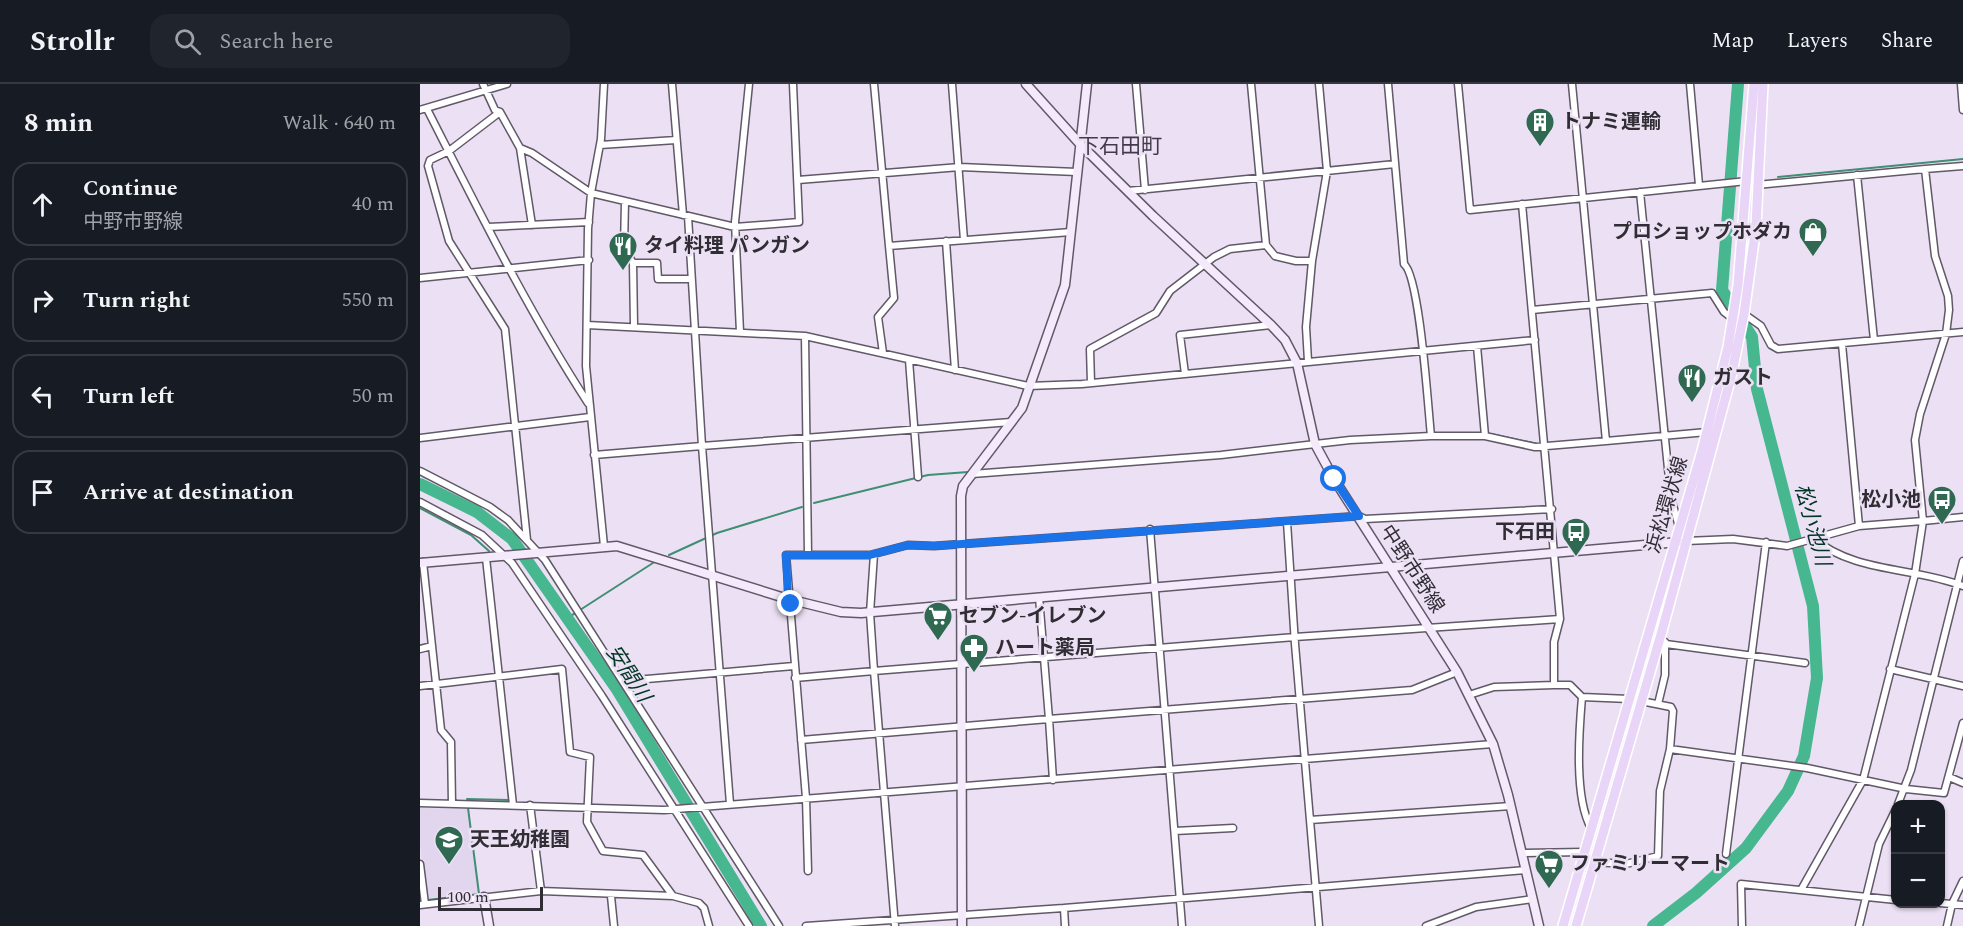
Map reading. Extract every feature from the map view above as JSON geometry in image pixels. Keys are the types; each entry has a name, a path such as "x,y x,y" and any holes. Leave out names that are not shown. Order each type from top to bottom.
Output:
{"main road":[{"name":"浜松環状線","path":"1563,926 1707,432 1733,320 1754,84"},
{"name":"浜松環状線","path":"1576,926 1662,631 1731,377 1744,314 1756,226 1763,84"}],"street":[{"path":"483,84 495,110 500,112 520,148 532,225"},
{"path":"507,84 424,110 449,151 507,268 556,355 588,404"},
{"path":"604,84 600,146 591,193 587,325 588,404 604,546"},
{"path":"672,84 676,140 686,215 711,574 730,804"},
{"path":"740,332 735,226 749,84"},
{"path":"520,148 532,153 591,193 735,226 799,222 793,84"},
{"path":"874,84 894,298 878,317 883,353"},
{"path":"952,84 964,240"},
{"name":"中野市野線","path":"1026,84 1080,144 1285,340 1297,363 1315,444 1457,672 1492,744 1510,806 1539,926"},
{"path":"962,921 959,544 961,496 963,486 1022,408 1065,285 1087,84"},
{"path":"1136,84 1146,190"},
{"path":"1251,84 1266,245 1275,256 1296,261 1312,261"},
{"path":"1308,361 1305,327 1312,261 1327,171 1320,84"},
{"path":"1388,84 1404,264 1408,267 1415,291 1431,436"},
{"path":"1458,84 1470,210 1744,182"},
{"path":"1572,84 1606,441"},
{"path":"1690,84 1700,185"},
{"path":"1960,84 1963,110"},
{"path":"500,112 449,151 430,160 428,165 449,241 505,329 527,540 536,552"},
{"path":"600,146 676,140"},
{"path":"1128,191 1395,164"},
{"path":"1757,185 1963,166"},
{"path":"798,180 960,167 1077,172"},
{"path":"1801,890 1863,780 1915,574 1923,521 1915,440 1920,414 1946,334 1948,296 1935,256 1926,169"},
{"path":"1857,176 1874,340"},
{"path":"1640,192 1671,498 1679,527"},
{"path":"625,201 624,248 633,263 634,326"},
{"path":"1522,204 1552,509 1560,618 1554,642 1554,685"},
{"path":"488,227 589,222"},
{"path":"889,246 1071,232"},
{"path":"945,241 955,370"},
{"path":"1091,383 1090,349 1156,313 1170,291 1230,249 1266,245"},
{"path":"420,278 589,260"},
{"path":"633,263 657,263 658,279 691,279"},
{"path":"1532,310 1712,293 1724,312 1733,320"},
{"path":"1744,314 1761,326 1771,345 1778,349 1963,332"},
{"path":"587,325 805,336 1028,386 1091,383 1535,340"},
{"path":"1185,374 1180,335 1271,325"},
{"path":"805,336 808,555"},
{"path":"1842,344 1858,526"},
{"path":"1477,346 1485,436"},
{"path":"909,360 918,477"},
{"path":"420,438 590,417"},
{"path":"594,455 1011,422"},
{"path":"972,474 1431,436 1485,436 1535,447 1707,432"},
{"path":"420,471 490,507 508,520 552,569 779,926"},
{"path":"420,501 482,535 512,563 526,581 749,926"},
{"path":"808,871 806,798 786,555 874,554 908,545 959,544 1359,516 1365,519 1552,509"},
{"path":"452,804 451,742 441,730 421,563 604,546 630,548 788,599 841,612 870,613 1555,554 1630,544 1733,539 1787,546 1858,526 1963,517"},
{"path":"1287,522 1319,926"},
{"path":"1150,529 1182,926"},
{"path":"1813,538 1824,548 1854,561 1960,585"},
{"path":"1726,854 1766,542"},
{"path":"874,554 870,613 894,924"},
{"path":"486,558 513,805"},
{"path":"1900,800 1906,789 1960,585 1963,561"},
{"path":"1039,597 1053,780"},
{"path":"795,678 1560,618"},
{"path":"1658,704 1665,675 1666,645 1662,631"},
{"path":"1666,645 1806,663"},
{"path":"420,649 432,646"},
{"path":"624,681 794,666"},
{"path":"420,686 562,669 570,752 590,757 587,822 603,851 643,855 673,896"},
{"path":"1890,669 1963,686"},
{"path":"801,740 1412,690 1457,672"},
{"path":"1469,695 1494,687 1554,685 1570,686 1582,697 1629,699"},
{"path":"1582,697 1578,742 1585,817 1591,829"},
{"path":"1594,862 1626,864 1659,856 1660,791 1670,749 1673,711 1671,708 1641,701"},
{"path":"1670,749 1796,766 1906,789 1944,793 1963,723"},
{"path":"420,803 674,809 1492,744"},
{"path":"1949,777 1963,783"},
{"path":"530,805 541,891"},
{"path":"1310,820 1510,806"},
{"path":"1859,926 1879,844 1891,819"},
{"path":"1175,831 1233,828"},
{"path":"1522,853 1584,852"},
{"path":"420,864 422,904 541,891 611,896 673,896 699,903 704,908 709,926"},
{"path":"806,926 962,921 1064,908 1526,870"},
{"path":"1947,926 1952,904 1963,881"},
{"path":"1742,926 1741,884 1891,900"},
{"path":"611,896 614,926"},
{"path":"484,897 489,926"},
{"path":"1426,926 1476,907 1533,899"},
{"path":"1945,903 1963,905"},
{"path":"1064,908 1065,926"}],"shaded area":[{"path":"420,808 467,809 478,893 426,898 420,843"}],"waterway":[{"name":"松小池川","path":"1653,926 1696,893 1746,848 1788,791 1804,756 1817,678 1813,606 1757,389 1752,337 1722,290 1738,84"},
{"path":"1778,177 1963,159"},
{"path":"1436,433 1477,433"},
{"path":"1491,434 1538,444"},
{"path":"814,503 928,475 968,472"},
{"name":"安間川","path":"420,484 477,512 512,539 616,688 761,926"},
{"path":"669,555 717,533 802,507"},
{"path":"420,508 471,535 489,551"},
{"path":"580,610 656,561"},
{"path":"568,617 576,613"},
{"path":"491,633 494,663"},
{"path":"467,799 509,800 508,787"},
{"path":"427,900 479,894 468,808"}],"place":[{"name":"トナミ運輸","path":"1540,148"},
{"name":"プロショップホダカ","path":"1813,258"},
{"name":"タイ料理 パンガン","path":"623,272"},
{"name":"ガスト","path":"1692,404"},
{"name":"松小池","path":"1942,526"},
{"name":"下石田","path":"1576,558"},
{"name":"セブン-イレブン","path":"938,642"},
{"name":"ハート薬局","path":"974,674"},
{"name":"天王幼稚園","path":"449,866"},
{"name":"ファミリーマート","path":"1549,890"}],"district":[{"name":"下石田町","path":"1120,147"}],"route":[{"path":"791,604 788,599 786,555 870,555 908,545 934,546 1359,516 1334,479"}]}
